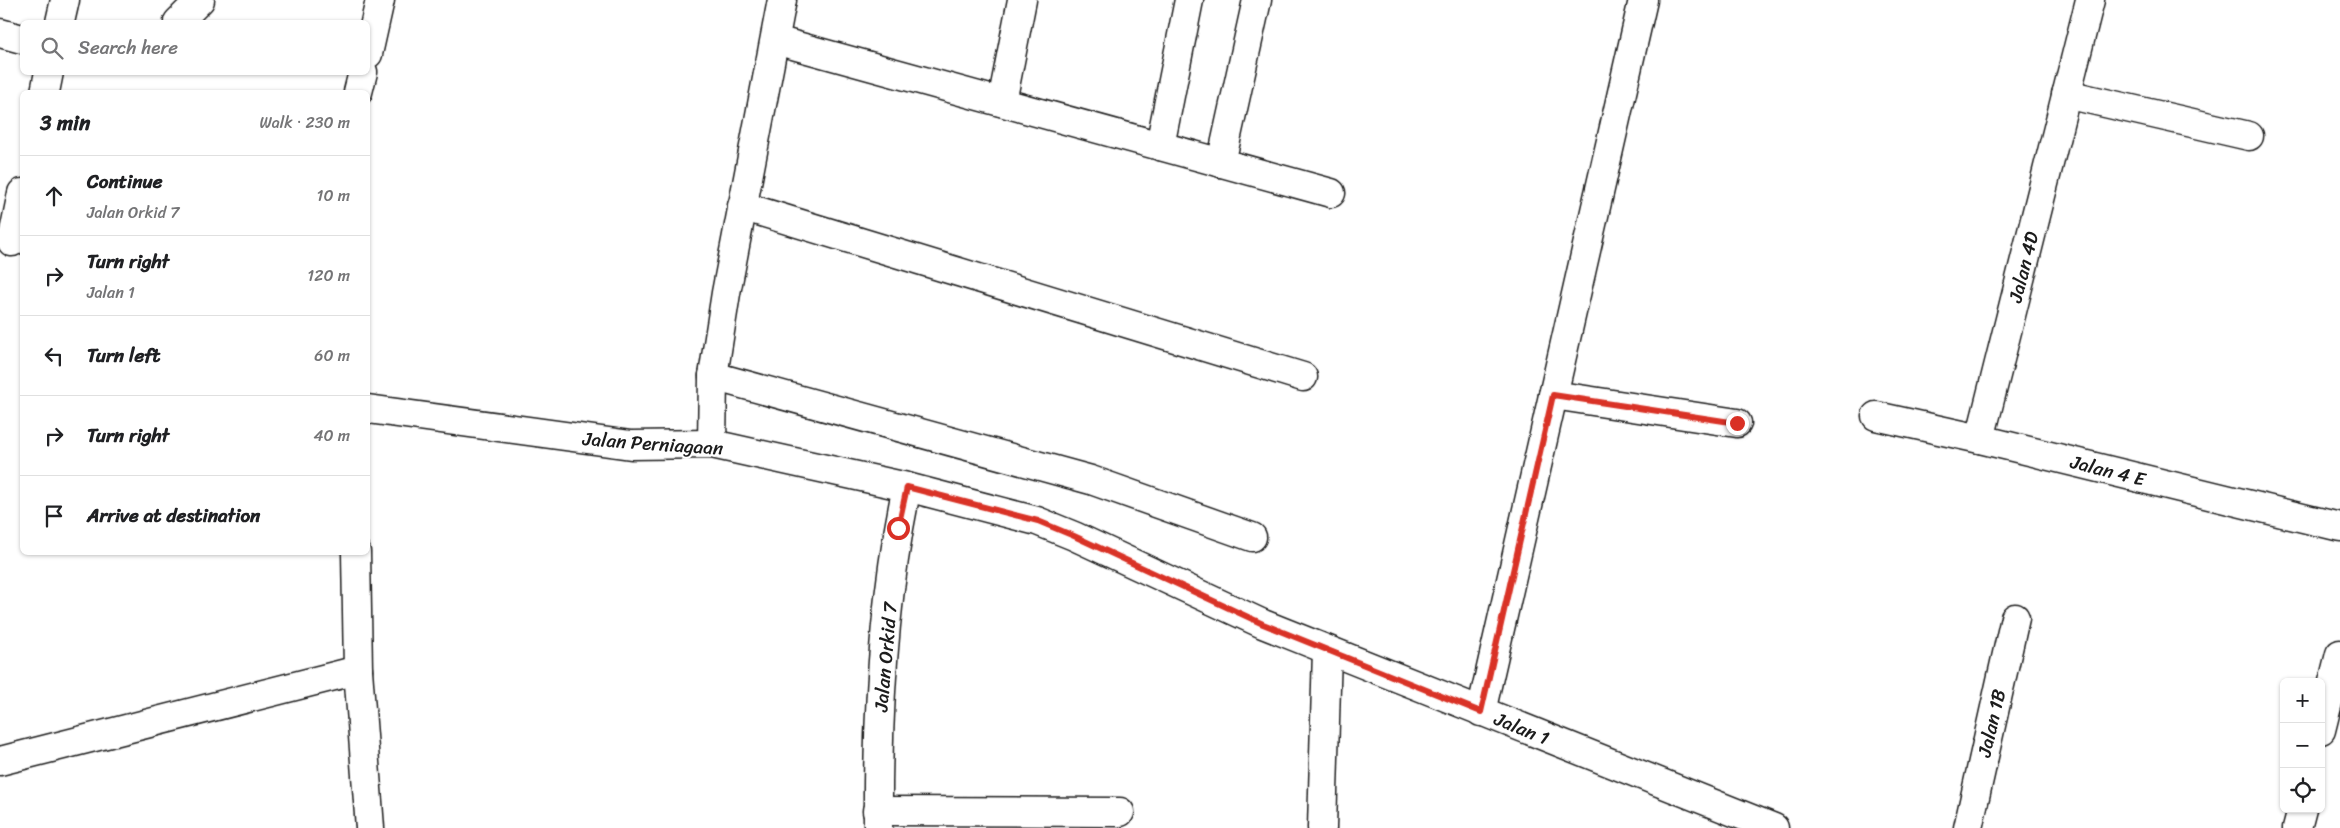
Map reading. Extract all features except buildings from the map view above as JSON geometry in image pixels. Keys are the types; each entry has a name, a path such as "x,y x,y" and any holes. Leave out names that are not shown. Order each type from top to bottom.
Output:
{"street":[{"path":"60,20 65,0"},
{"path":"180,20 200,0"},
{"path":"370,45 380,0"},
{"path":"712,444 713,376 726,293 782,0"},
{"path":"1002,102 1022,0"},
{"path":"1160,146 1189,0"},
{"path":"1221,163 1256,0"},
{"path":"1481,712 1643,0"},
{"name":"Jalan 4D","path":"1980,439 2090,0"},
{"path":"0,33 20,38"},
{"path":"774,40 1331,193"},
{"path":"46,90 49,75"},
{"path":"358,90 362,75"},
{"path":"2066,94 2248,136"},
{"path":"11,242 20,202"},
{"path":"742,206 1303,377"},
{"path":"713,376 1091,480 1252,537"},
{"path":"1553,395 1737,423"},
{"name":"Jalan Perniagaan","path":"370,409 631,444 712,444 907,487"},
{"name":"Jalan 4 E","path":"1876,416 1980,439 2340,527"},
{"name":"Jalan 1","path":"907,487 1038,521 1056,528 1263,624 1774,828"},
{"name":"Jalan Orkid 7","path":"878,820 877,744 882,667 898,528 907,487"},
{"path":"356,555 358,670 370,828"},
{"name":"Jalan 1B","path":"1968,828 2015,618"},
{"path":"1322,828 1327,650"},
{"path":"2323,723 2340,654"},
{"path":"0,761 358,670"},
{"path":"878,820 1120,812"},
{"path":"2297,828 2301,813"}],"route":[{"path":"898,528 907,487 1038,521 1263,624 1481,712 1553,395 1737,423"}]}
